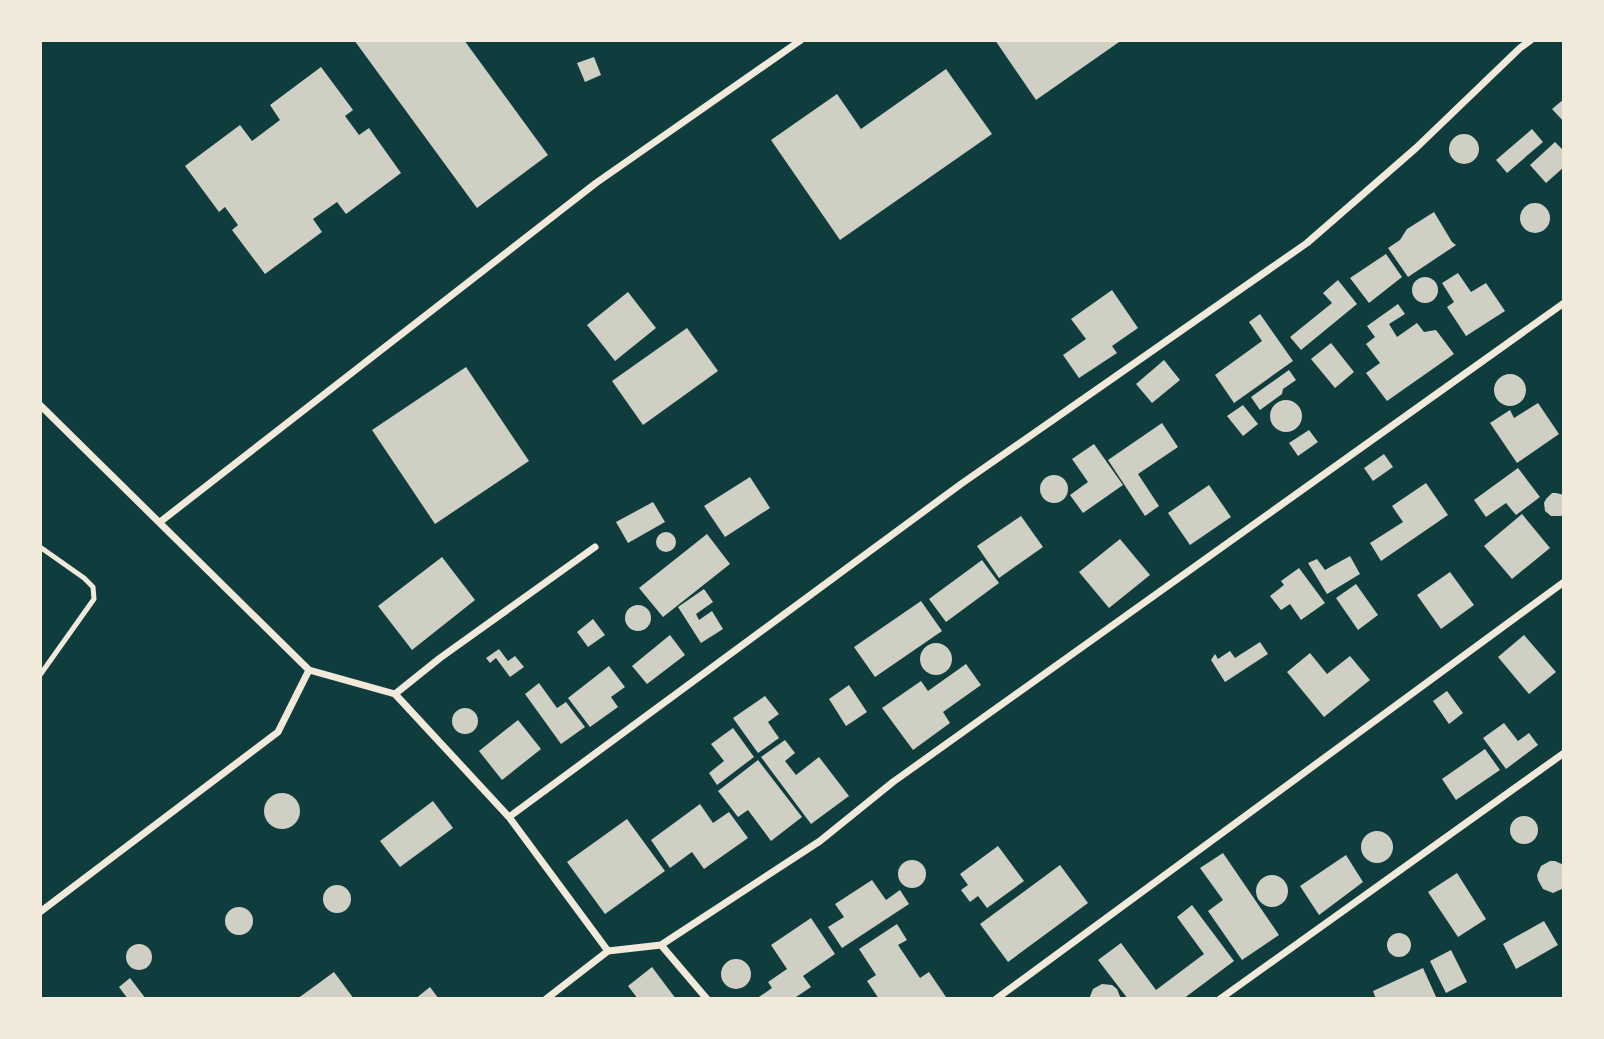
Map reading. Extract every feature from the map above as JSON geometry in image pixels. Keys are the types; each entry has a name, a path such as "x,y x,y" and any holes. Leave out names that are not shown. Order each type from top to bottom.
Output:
{"street":[{"path":"160,522 596,183 801,40"},
{"path":"509,817 961,484 1307,243 1416,148 1531,40"},
{"path":"546,999 608,951 661,945 820,841 893,782 1564,303"},
{"path":"40,405 309,670 395,694 509,817 608,951"},
{"path":"395,694 440,657 595,547"},
{"path":"996,999 1564,582"},
{"path":"40,912 278,732 309,670"},
{"path":"1220,999 1564,753"},
{"path":"661,945 707,999"}],"lane":[{"path":"40,547 84,578 93,587 94,599 40,675"}],"building":[{"path":"354,40 464,40 548,155 477,208"},
{"path":"995,40 1122,40 1036,100"},
{"path":"594,57 601,75 585,82 577,63"},
{"path":"321,67 353,110 345,116 359,135 369,128 401,173 346,214 337,202 313,219 322,232 265,274 232,230 238,225 225,207 219,212 185,166 240,125 252,141 280,120 270,105"},
{"path":"946,69 992,134 840,240 771,140 837,94 861,129"},
{"path":"1564,99 1564,122 1552,109"},
{"path":"1532,129 1543,142 1507,173 1496,160"},
{"path":"1464,134 1475,138 1479,149 1475,160 1464,164 1453,160 1449,149 1453,138"},
{"path":"1555,142 1564,151 1564,167 1546,183 1530,165"},
{"path":"1535,203 1546,207 1550,218 1546,229 1535,233 1524,229 1520,218 1524,207"},
{"path":"1434,212 1456,245 1408,277 1388,248 1400,240 1407,229"},
{"path":"1386,254 1402,277 1369,303 1350,278"},
{"path":"1458,273 1471,292 1486,283 1505,311 1466,336 1447,307 1454,302 1442,283"},
{"path":"1425,277 1434,281 1438,290 1434,299 1425,303 1416,299 1412,290 1416,281"},
{"path":"1338,280 1357,304 1301,350 1290,337 1332,303 1323,293"},
{"path":"1112,290 1138,328 1112,346 1117,353 1079,378 1063,355 1086,339 1071,319"},
{"path":"628,292 656,328 615,361 587,325"},
{"path":"1398,304 1405,314 1389,324 1397,337 1417,323 1424,332 1436,330 1454,354 1387,401 1366,373 1380,363 1366,344 1375,337 1367,326"},
{"path":"1260,314 1293,361 1234,403 1215,375 1262,341 1249,322"},
{"path":"687,328 718,371 643,425 612,381"},
{"path":"1331,343 1354,372 1335,388 1311,359"},
{"path":"1164,360 1180,380 1152,403 1136,384"},
{"path":"466,367 529,461 435,524 372,430"},
{"path":"1289,370 1296,380 1260,410 1251,397"},
{"path":"1510,374 1521,379 1526,390 1521,401 1510,406 1499,401 1494,390 1499,379"},
{"path":"1286,400 1297,405 1302,416 1297,427 1286,432 1275,427 1270,416 1275,405"},
{"path":"1538,403 1559,434 1517,463 1490,423 1510,410 1514,418"},
{"path":"1243,405 1258,424 1243,436 1227,416"},
{"path":"1162,423 1178,447 1138,474 1159,506 1145,516 1108,460"},
{"path":"1309,430 1318,442 1298,456 1289,443"},
{"path":"1094,444 1123,485 1083,513 1070,495 1088,482 1072,459"},
{"path":"1384,454 1393,467 1373,481 1364,468"},
{"path":"1518,468 1540,497 1516,515 1506,503 1486,517 1474,500"},
{"path":"1054,475 1064,479 1068,489 1064,499 1054,503 1044,499 1040,489 1044,479"},
{"path":"750,477 770,508 725,537 704,506"},
{"path":"1426,483 1448,515 1381,561 1370,543 1403,522 1392,506"},
{"path":"1209,485 1231,517 1190,545 1168,513"},
{"path":"1552,493 1564,495 1564,514 1561,516 1551,516 1545,511 1544,503"},
{"path":"653,502 665,522 628,543 616,522"},
{"path":"1522,514 1550,548 1512,579 1484,546"},
{"path":"1021,516 1043,547 999,578 977,546"},
{"path":"666,532 673,535 676,542 673,549 666,552 659,549 656,542 659,535"},
{"path":"707,534 730,564 663,617 639,588"},
{"path":"1120,539 1150,575 1109,608 1079,572"},
{"path":"1350,556 1360,574 1327,594 1308,563 1317,559 1325,570"},
{"path":"442,557 475,600 412,650 378,606"},
{"path":"982,560 999,583 946,622 929,599"},
{"path":"1299,568 1325,603 1301,620 1290,604 1281,610 1270,596 1284,585 1281,581"},
{"path":"1450,572 1474,605 1441,629 1417,595"},
{"path":"1356,584 1378,615 1358,630 1336,598"},
{"path":"704,589 713,602 696,614 699,620 712,611 723,629 701,643 678,607"},
{"path":"921,601 942,631 875,677 854,647"},
{"path":"638,605 647,609 651,618 647,627 638,631 629,627 625,618 629,609"},
{"path":"593,619 605,635 588,647 577,632"},
{"path":"670,635 685,655 647,684 632,666"},
{"path":"1524,635 1556,672 1529,694 1498,657"},
{"path":"1260,642 1268,654 1225,682 1211,660 1215,654 1218,659 1230,651 1235,658"},
{"path":"936,643 947,648 952,659 947,670 936,675 925,670 920,659 925,648"},
{"path":"499,649 508,661 515,656 524,667 510,677 496,658 490,663 486,658"},
{"path":"1310,653 1327,674 1350,656 1370,680 1324,717 1287,672"},
{"path":"966,664 981,685 943,712 950,723 913,750 882,708 921,681 928,691"},
{"path":"609,666 625,687 611,697 618,707 590,727 568,698"},
{"path":"539,683 557,708 566,702 585,727 561,744 525,694"},
{"path":"849,685 867,712 846,726 829,699"},
{"path":"1447,691 1463,713 1449,724 1433,701"},
{"path":"765,696 779,714 768,722 779,738 758,753 733,718"},
{"path":"465,708 474,712 478,721 474,730 465,734 456,730 452,721 456,712"},
{"path":"518,720 541,749 502,780 479,751"},
{"path":"1504,723 1518,741 1529,733 1538,745 1506,769 1483,738"},
{"path":"733,728 754,757 717,785 709,773 724,761 711,744"},
{"path":"785,740 795,753 785,761 796,775 819,757 849,796 811,824 761,757"},
{"path":"1485,749 1500,770 1456,800 1442,779"},
{"path":"758,760 802,817 771,841 748,810 738,817 718,791"},
{"path":"282,793 295,798 300,811 295,824 282,829 269,824 264,811 269,798"},
{"path":"433,801 453,828 400,867 380,841"},
{"path":"700,804 713,823 729,812 748,838 704,869 692,852 670,868 651,840"},
{"path":"1524,816 1534,820 1538,830 1534,840 1524,844 1514,840 1510,830 1514,820"},
{"path":"627,819 665,871 605,914 567,862"},
{"path":"1377,831 1388,836 1393,847 1388,858 1377,863 1366,858 1361,847 1366,836"},
{"path":"998,846 1024,881 987,908 978,896 970,902 961,890 968,885 960,874"},
{"path":"1223,853 1279,935 1242,960 1208,911 1223,900 1200,868"},
{"path":"1346,855 1363,882 1319,915 1300,886"},
{"path":"912,860 922,864 926,874 922,884 912,888 902,884 898,874 902,864"},
{"path":"1550,861 1564,865 1564,888 1553,893 1543,889 1537,875 1541,866"},
{"path":"1060,865 1088,903 1008,962 980,924"},
{"path":"1457,873 1486,919 1458,937 1428,892"},
{"path":"1272,875 1283,880 1288,891 1283,902 1272,907 1261,902 1256,891 1261,880"},
{"path":"872,880 886,900 900,890 909,904 842,948 828,927 844,917 835,904"},
{"path":"337,885 347,889 351,899 347,909 337,913 327,909 323,899 327,889"},
{"path":"1192,905 1234,961 1183,999 1128,999 1098,960 1121,943 1156,990 1204,954 1177,917"},
{"path":"239,907 249,911 253,921 249,931 239,935 229,931 225,921 229,911"},
{"path":"811,918 835,954 803,976 811,987 793,999 756,999 772,988 768,982 787,969 771,945"},
{"path":"1544,921 1558,945 1516,969 1503,944"},
{"path":"897,924 907,940 898,945 920,978 929,972 946,997 943,999 879,999 867,981 876,975 859,949"},
{"path":"1399,933 1408,936 1411,945 1408,954 1399,957 1390,954 1387,945 1390,936"},
{"path":"139,944 149,947 152,957 149,967 139,970 129,967 126,957 129,947"},
{"path":"1451,950 1467,982 1446,993 1430,961"},
{"path":"736,959 747,963 751,974 747,985 736,989 725,985 721,974 725,963"},
{"path":"652,967 676,999 638,999 628,986"},
{"path":"1423,968 1437,999 1376,999 1373,991"},
{"path":"334,972 354,999 297,999"},
{"path":"130,978 146,999 128,999 119,987"},
{"path":"1102,984 1112,985 1121,999 1089,999 1093,989"},
{"path":"430,987 439,999 415,999"}]}
